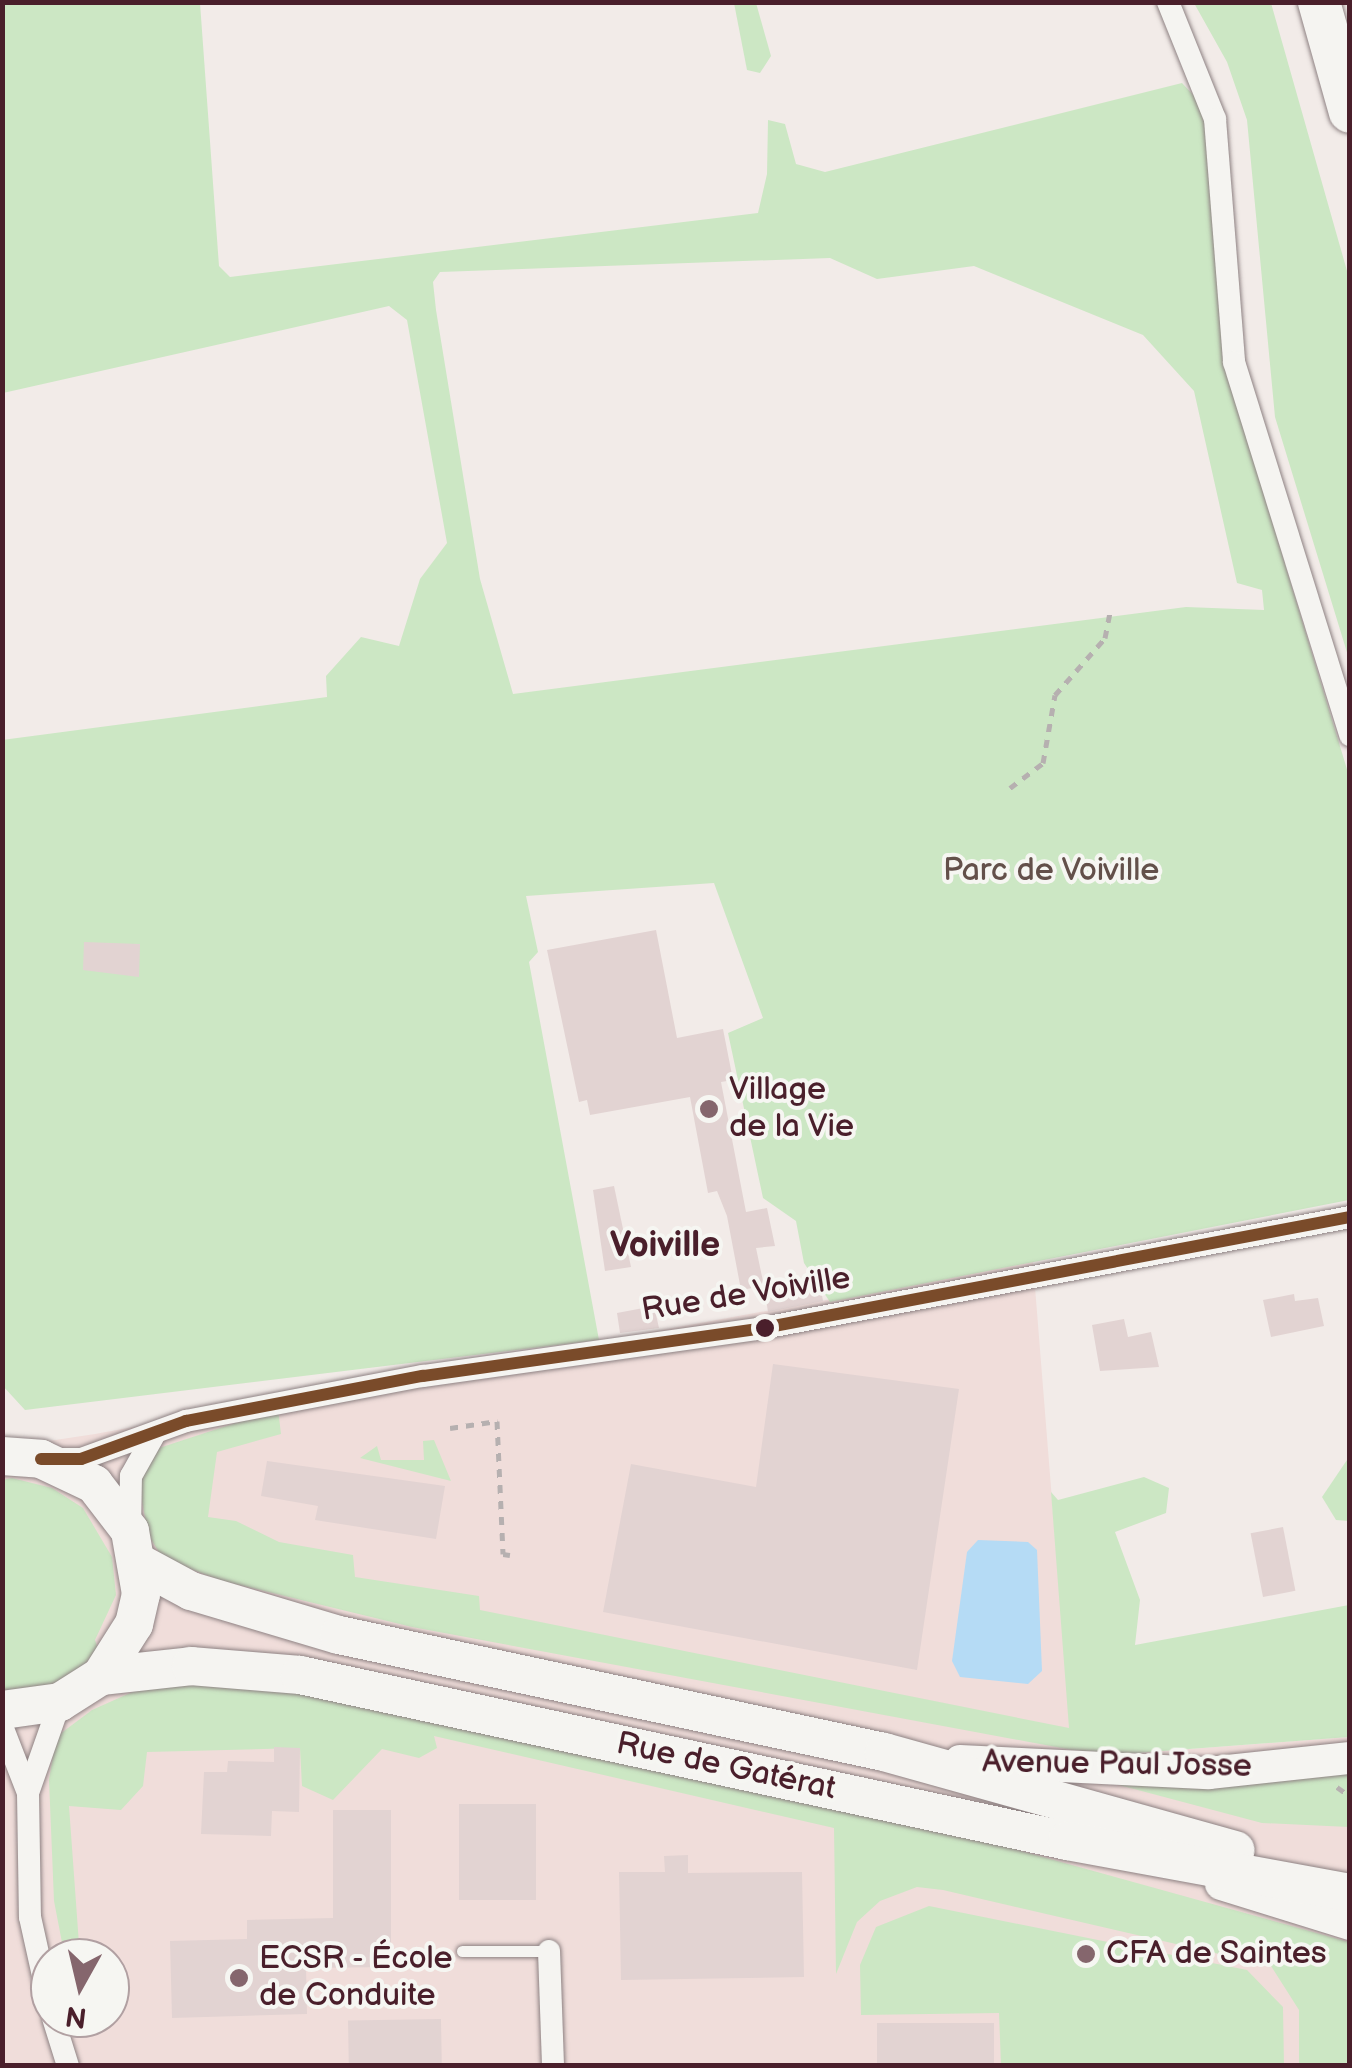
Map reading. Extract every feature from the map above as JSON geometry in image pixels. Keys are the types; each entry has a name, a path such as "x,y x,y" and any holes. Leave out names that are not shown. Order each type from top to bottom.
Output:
{"highway":[{"path":"1318,2 1350,112"}],"main road":[{"path":"2,1456 41,1459 94,1484 134,1547 134,1624 101,1676 60,1702 2,1710"},
{"name":"Rue de Gatérat","path":"134,1547 191,1592 339,1635 884,1752 1350,1881"},
{"name":"Rue de Gatérat","path":"101,1676 190,1666 300,1675 1067,1840 1350,1893"},
{"name":"Avenue Paul Josse","path":"884,1752 1131,1771 1209,1773 1350,1758"},
{"path":"1067,1840 1350,1924"}],"street":[{"path":"1168,2 1216,119 1234,362 1350,735"},
{"name":"Rue de Voiville","path":"41,1459 81,1459 186,1421 422,1376 758,1329 1350,1217"},
{"path":"134,1547 132,1476 154,1435"},
{"path":"28,1793 60,1702"},
{"path":"2,1726 28,1793 30,1917 35,1938"},
{"path":"549,1950 553,2066"},
{"path":"59,2038 68,2066"}],"lane":[{"path":"462,1951 549,1950"}],"path":[{"path":"1010,788 1043,764 1055,695 1105,638 1110,613"},
{"path":"450,1428 497,1420 503,1554 510,1555"}],"shaded area":[{"path":"1033,1262 1072,1750 1123,1754 1349,1737 1349,2065 3,2066 3,1439 42,1442"}],"green space":[{"name":"Parc de Voiville","path":"3,3 200,3 219,266 230,277 758,213 767,174 768,120 785,124 796,164 825,172 1182,83 1198,100 1207,125 1223,359 1349,776 1349,1200 830,1302 804,1263 796,1221 763,1198 728,1033 763,1018 714,883 526,896 538,952 529,962 599,1340 25,1410 2,1385 2,740 327,697 326,676 361,637 399,646 420,579 447,543 407,320 389,306 3,393","holes":["830,258 877,279 974,266 1143,335 1194,391 1237,583 1262,590 1264,610 1186,607 513,694 480,579 436,310 433,282 440,272"]},
{"path":"734,3 756,3 771,56 760,73 747,70"},
{"path":"1194,3 1271,3 1349,278 1349,659 1275,417 1247,120 1227,62"},
{"path":"278,1409 281,1434 217,1452 208,1517 236,1521 279,1542 353,1555 355,1577 479,1596 480,1610 1069,1728 1051,1492 1058,1500 1144,1477 1169,1488 1166,1513 1115,1532 1140,1600 1135,1645 1349,1605 1349,1737 1123,1754 1072,1750 412,1627 223,1581 163,1559 148,1534 139,1485 156,1449"},
{"path":"434,1440 451,1481 360,1458 377,1446 381,1460 424,1460 423,1441"},
{"path":"1349,1457 1349,1521 1336,1520 1322,1497"},
{"path":"12,1478 52,1488 83,1508 112,1557 116,1595 95,1640 98,1649 84,1665 55,1685 3,1696 2,1480"},
{"path":"208,1683 325,1695 852,1804 1349,1942 1349,2065 1299,2065 1299,2010 1271,1966 943,1890 917,1887 880,1901 857,1922 836,1974 834,1828 434,1736 437,1748 419,1758 382,1749 333,1800 302,1786 300,1748 147,1752 143,1786 121,1810 69,1806 79,1938 61,1938 54,1901 49,1780 56,1737 92,1710 148,1685"},
{"path":"1349,1770 1349,1827 1262,1823 1119,1785"},
{"path":"929,1906 1247,1970 1283,2007 1284,2065 1001,2065 999,2013 861,2015 860,1965 876,1927"}],"water":[{"path":"978,1540 1028,1542 1037,1550 1042,1671 1028,1684 960,1677 952,1661 967,1552"}],"building":[{"name":"Village de la Vie","path":"656,930 677,1038 723,1029 733,1080 721,1082 746,1212 767,1208 775,1246 756,1248 764,1286 741,1290 727,1216 717,1191 708,1193 690,1097 590,1115 587,1100 579,1102 547,950"},
{"path":"84,942 140,944 139,977 83,970"},
{"path":"614,1186 631,1267 605,1271 593,1190"},
{"path":"804,1280 805,1286 820,1284 823,1301 768,1312 764,1286"},
{"path":"1294,1294 1295,1301 1318,1298 1324,1326 1271,1337 1263,1300"},
{"path":"654,1306 659,1328 620,1333 617,1313"},
{"path":"1124,1319 1128,1337 1151,1332 1159,1367 1100,1371 1092,1325"},
{"path":"773,1364 959,1389 917,1670 603,1612 631,1464 756,1487"},
{"path":"267,1461 445,1486 436,1539 315,1520 318,1506 261,1496"},
{"path":"1283,1527 1295,1591 1263,1597 1251,1533"},
{"path":"274,1747 300,1748 299,1812 272,1811 271,1836 201,1834 204,1772 227,1772 228,1761 274,1762"},
{"path":"459,1804 536,1804 536,1900 459,1900"},
{"path":"333,1810 391,1810 391,1967 306,1968 307,2014 172,2018 170,1941 247,1939 247,1920 333,1918"},
{"path":"688,1855 688,1873 802,1872 804,1977 621,1980 619,1872 665,1872 664,1856"},
{"path":"441,2019 442,2066 349,2066 348,2021"},
{"path":"877,2023 994,2023 994,2066 877,2066"}],"transit line":[{"path":"41,1459 81,1459 186,1421 423,1376 758,1329 1350,1217"}],"place":[{"name":"Village de la Vie","path":"709,1109"},
{"name":"CFA de Saintes","path":"1086,1954"},
{"name":"ECSR - École de Conduite","path":"239,1978"}],"district":[{"name":"Voiville","path":"665,1246"}]}
